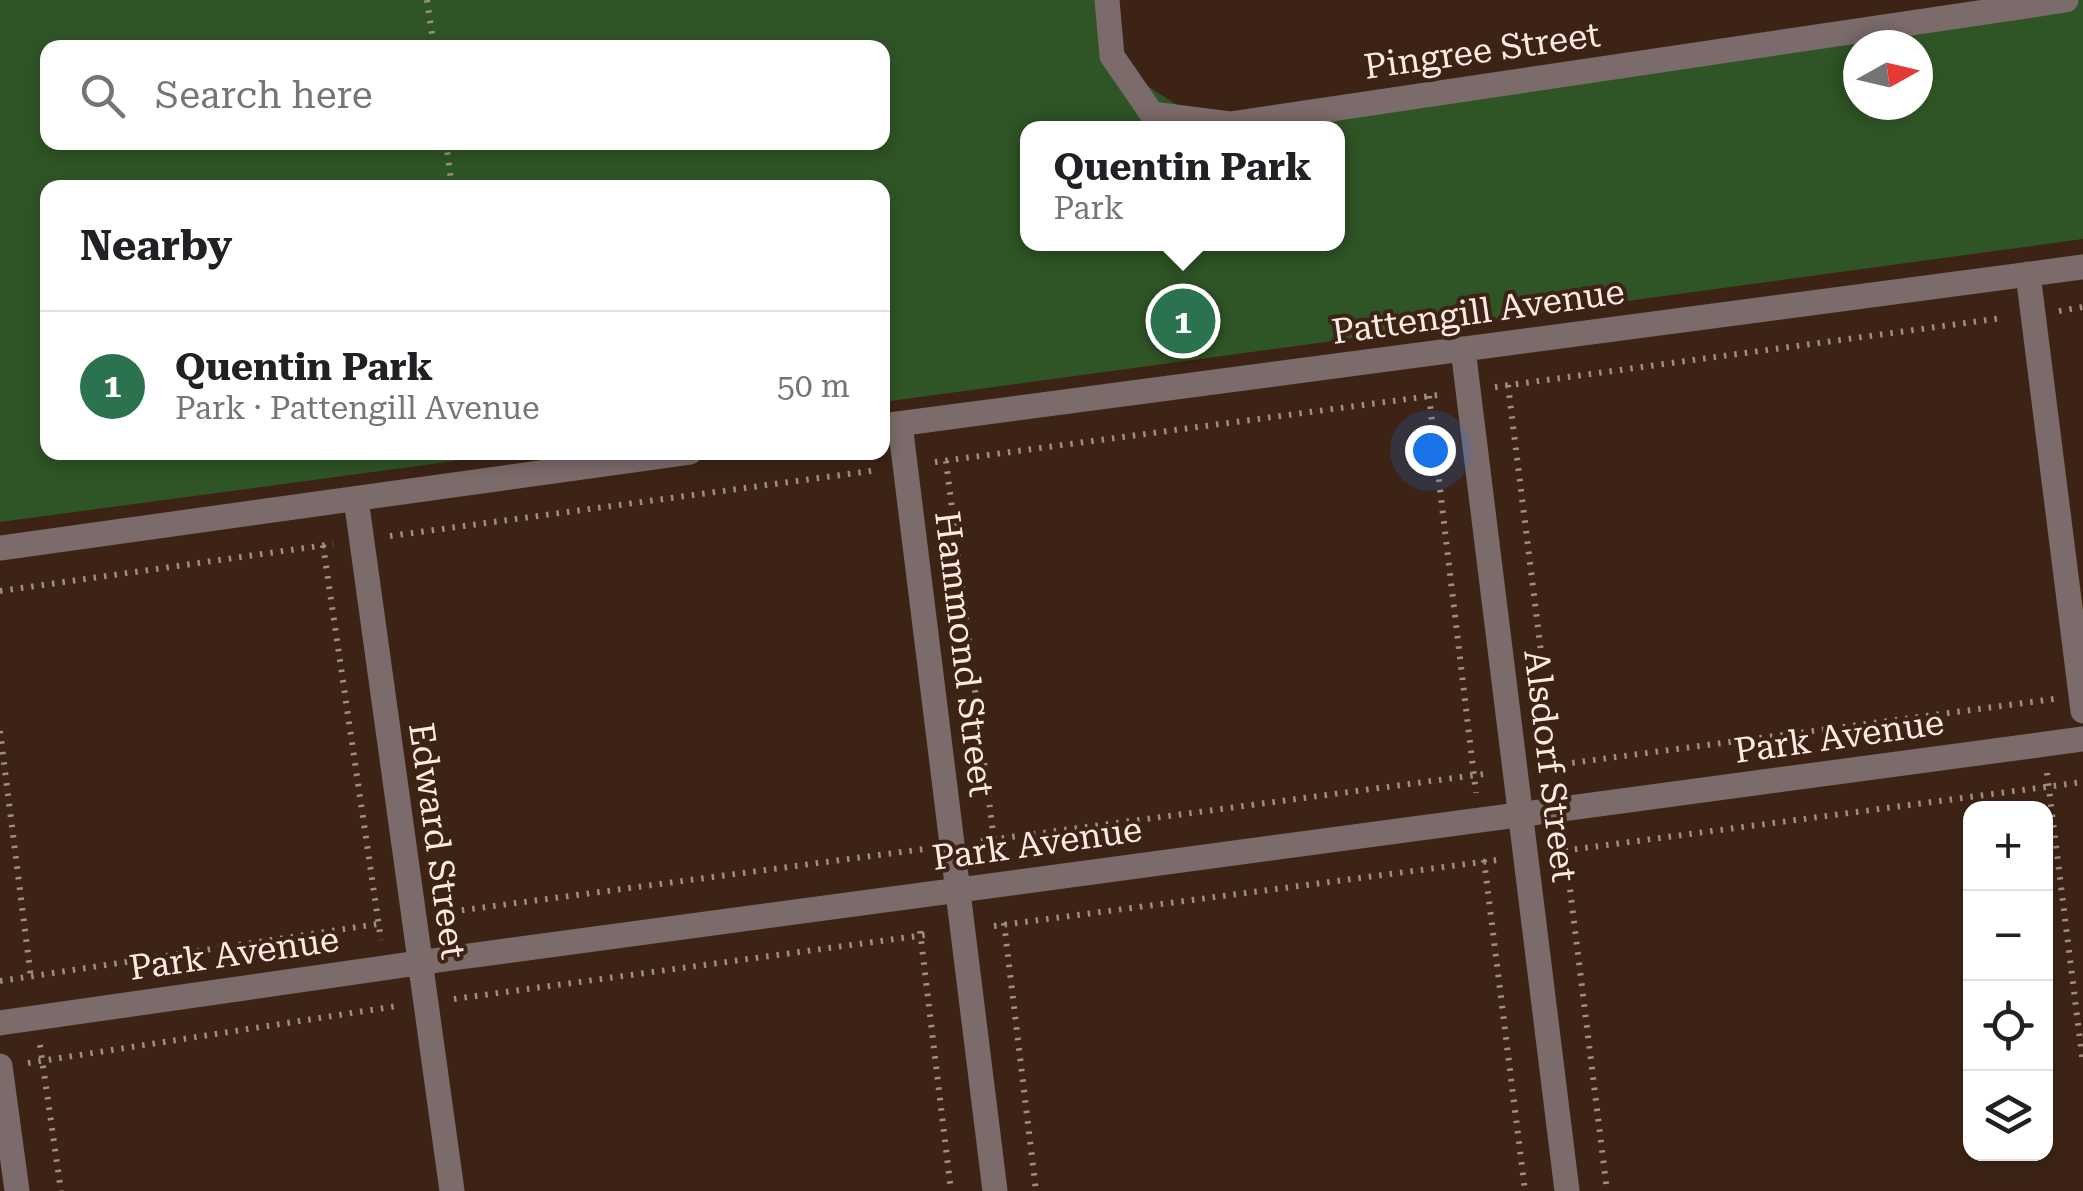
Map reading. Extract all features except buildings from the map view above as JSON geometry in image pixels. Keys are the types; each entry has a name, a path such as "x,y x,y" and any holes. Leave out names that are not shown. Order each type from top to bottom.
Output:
{"street":[{"name":"Pingree Street","path":"1106,0 1112,56 1152,114 1207,121"},
{"name":"Pingree Street","path":"1250,121 2066,0"},
{"name":"Pattengill Avenue","path":"891,425 2083,266"},
{"path":"2028,274 2082,703"},
{"name":"Alsdorf Street","path":"1463,349 1567,1191"},
{"name":"Hammond Street","path":"891,425 906,466 995,1191"},
{"path":"0,548 633,460"},
{"name":"Edward Street","path":"356,499 452,1191"},
{"name":"Park Avenue","path":"0,1023 418,962 2083,739"},
{"path":"0,1067 18,1191"}],"path":[{"path":"428,0 433,40"},
{"path":"447,150 451,180"},
{"path":"0,591 2083,308"},
{"path":"946,461 1036,1191"},
{"path":"324,545 392,1007"},
{"path":"2036,701 2083,1064"},
{"path":"0,981 413,918 953,845 2036,701 2082,703"},
{"path":"0,731 61,1191"},
{"path":"0,1067 392,1007 2083,782"},
{"path":"911,851 951,1191"}],"green space":[{"path":"0,0 1113,0 1122,70 1201,120 2053,0 2083,0 2083,239 890,401 890,180 40,180 40,460 462,460 0,522"}],"place":[{"name":"Quentin Park","path":"1183,321"}]}
